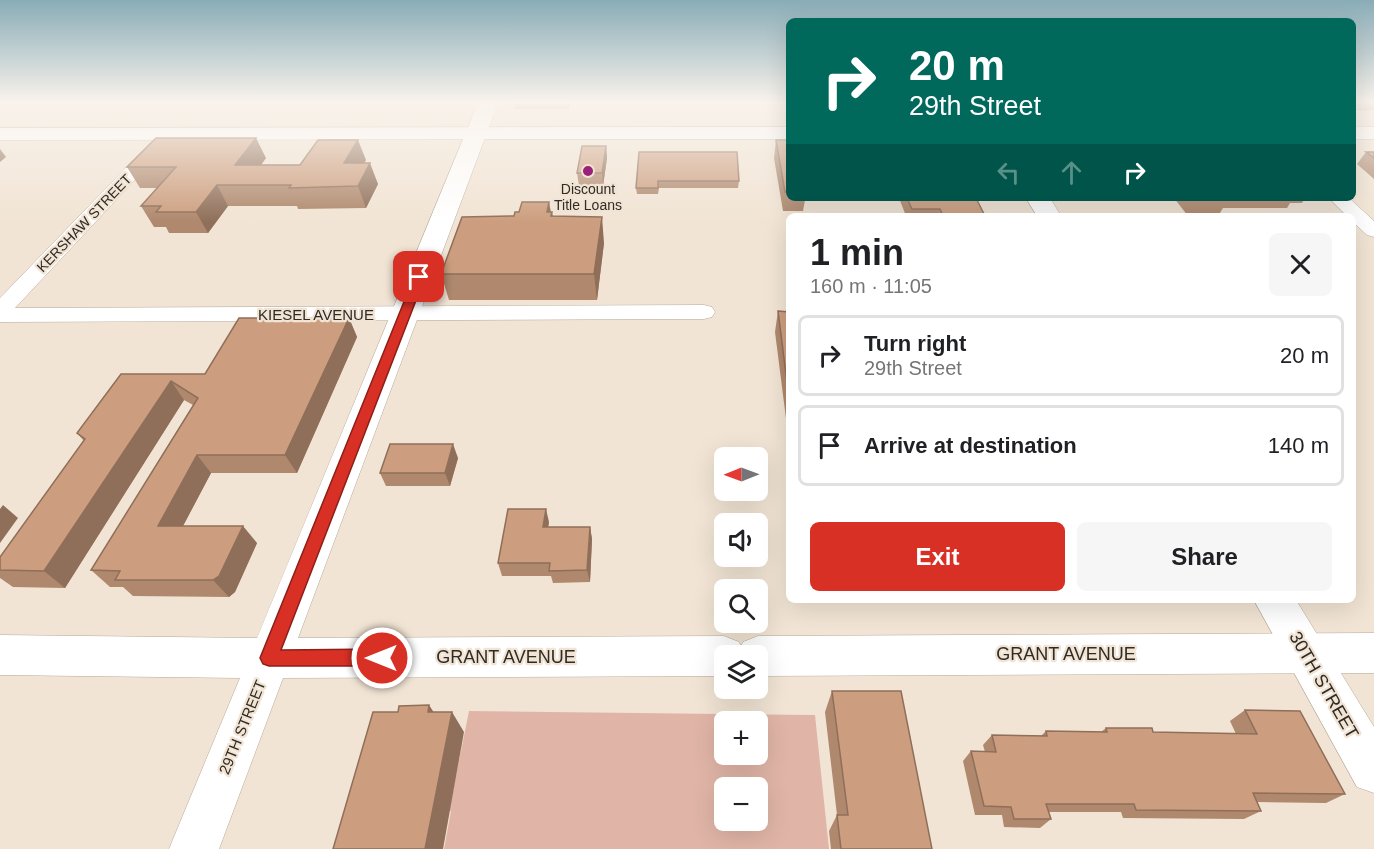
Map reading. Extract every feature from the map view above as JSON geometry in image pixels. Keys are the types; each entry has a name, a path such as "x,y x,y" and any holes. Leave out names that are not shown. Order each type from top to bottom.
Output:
{"street":[{"name":"KERSHAW STREET","path":"0,313 159,143"},
{"name":"29TH STREET","path":"194,849 473,143"},
{"path":"1341,201 1354,213"},
{"path":"1356,214 1374,231"},
{"name":"KIESEL AVENUE","path":"0,313 704,312"},
{"name":"30TH STREET","path":"1276,603 1374,770"},
{"name":"GRANT AVENUE","path":"768,656 1374,653"},
{"name":"GRANT AVENUE","path":"0,655 269,658 714,656"}],"shaded area":[{"path":"469,711 714,714 714,765 768,765 768,714 815,715 829,849 444,849 451,811 449,811"}],"building":[{"path":"151,143 252,143 235,165 300,165 316,143 356,143 344,163 370,163 358,186 289,188 291,185 217,185 196,212 156,212 161,206 141,206 176,167 127,167"},
{"path":"776,143 786,143 785,192"},
{"path":"582,146 606,146 602,173 577,173"},
{"path":"639,152 737,152 739,181 658,181 658,188 636,188"},
{"path":"1366,152 1374,152 1374,158"},
{"path":"908,201 978,201 984,213 942,213 940,209 912,209"},
{"path":"522,202 549,202 547,212 552,212 551,216 602,217 594,274 441,274 462,217 514,216 515,212 519,212"},
{"path":"778,311 786,312 786,374"},
{"path":"239,318 349,318 285,455 197,455 158,526 243,526 219,576 213,580 115,580 120,571 91,570 198,398 171,381 44,571 0,570 0,557 85,439 77,433 121,374 205,374"},
{"path":"390,444 453,444 445,473 380,473"},
{"path":"508,509 546,509 543,527 590,527 587,570 549,571 550,563 498,563"},
{"path":"832,691 901,691 932,849 841,849 837,815 848,815"},
{"path":"429,705 428,712 452,712 425,849 333,849 373,712 398,712 399,706"},
{"path":"1245,710 1300,711 1345,794 1253,793 1261,811 1136,810 1134,804 1046,804 1051,819 1014,819 1011,807 984,806 971,751 996,752 992,735 1047,736 1046,731 1107,732 1106,728 1152,728 1153,732 1257,734"}],"place":[{"name":"Discount Title Loans","path":"588,171"}],"route":[{"path":"382,658 269,658 419,277"}]}
